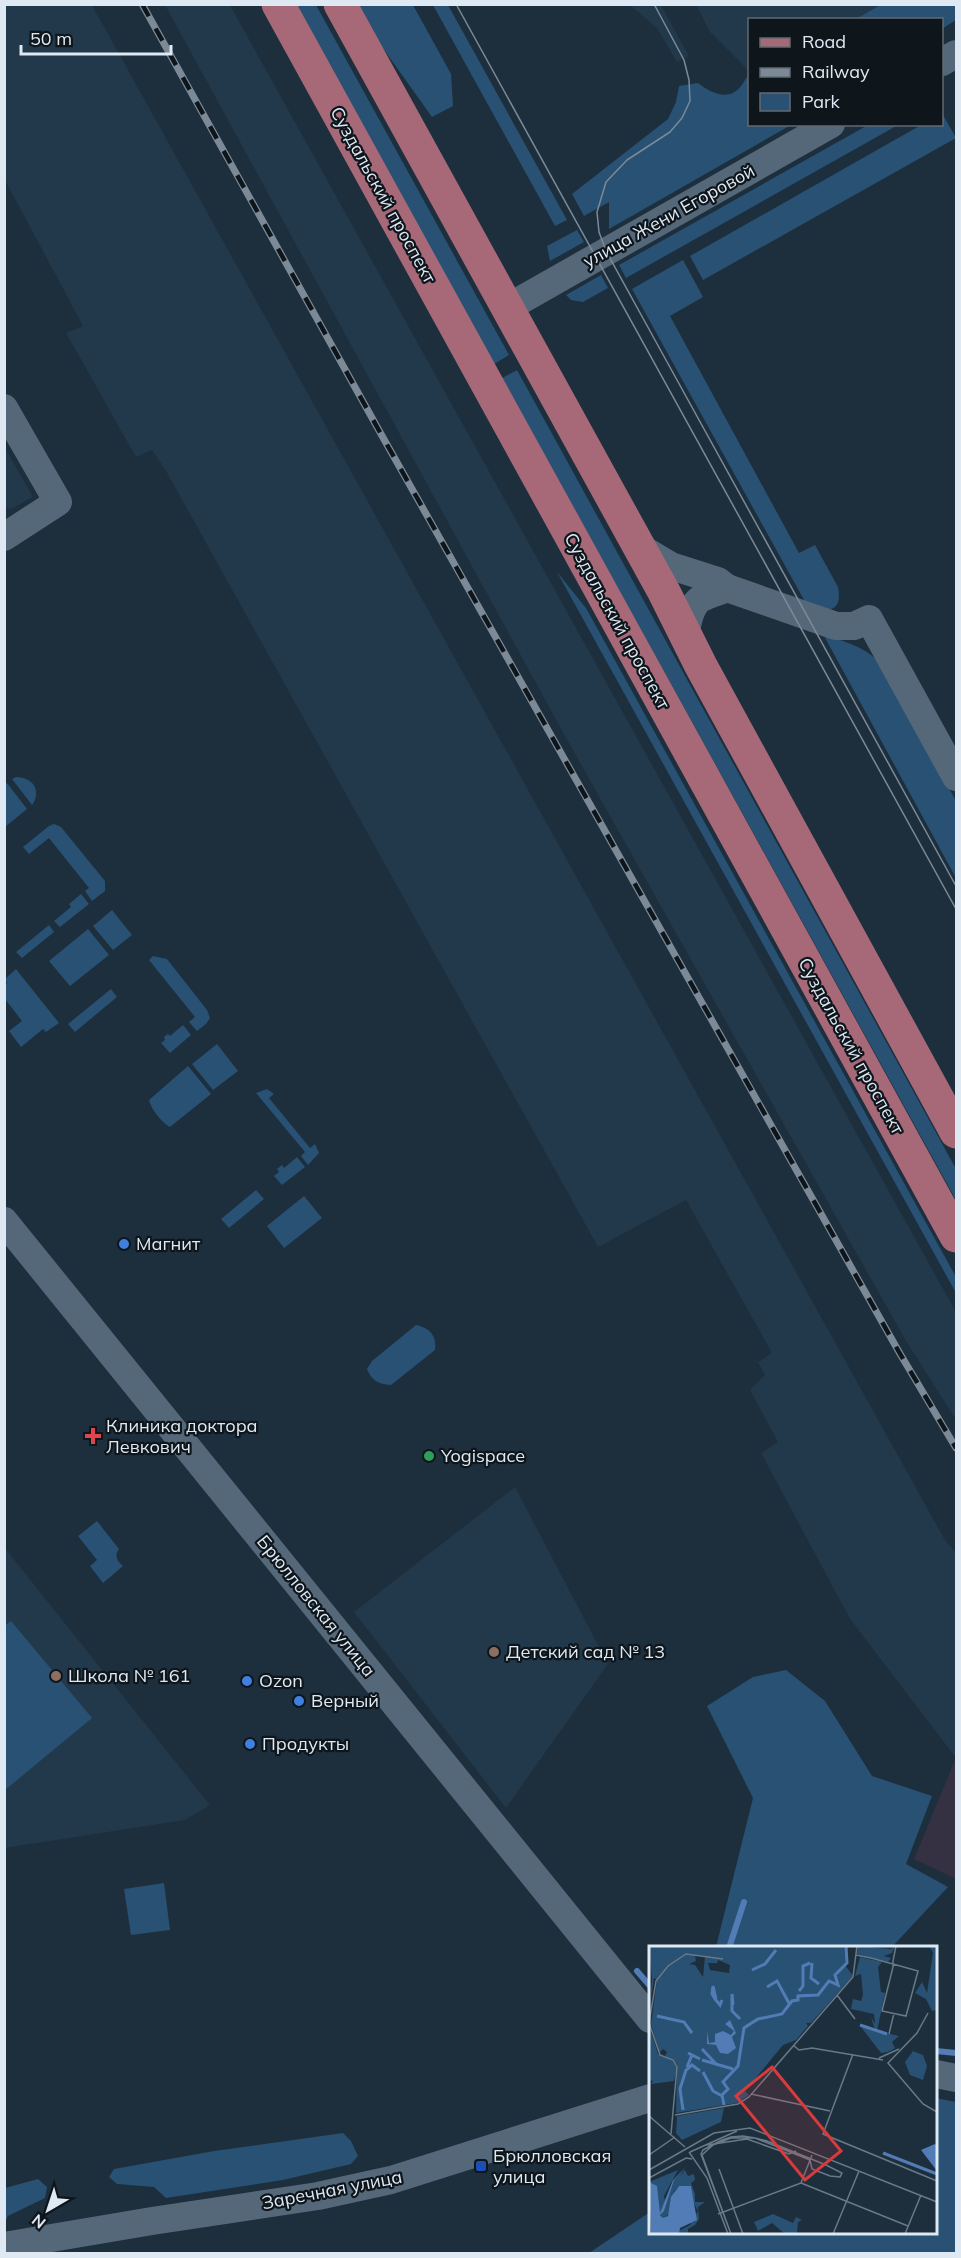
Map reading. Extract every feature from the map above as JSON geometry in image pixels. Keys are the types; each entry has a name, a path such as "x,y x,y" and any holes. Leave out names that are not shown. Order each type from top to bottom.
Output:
{"main road":[{"name":"Суздальский проспект","path":"278,4 957,1236"},
{"path":"340,4 639,546 685,636 957,1132"}],"street":[{"path":"943,61 957,54"},
{"name":"улица Жени Егоровой","path":"507,308 827,126"},
{"path":"4,408 58,502 4,537"},
{"path":"639,546 671,566 718,581 727,588 836,626 854,626 869,619 957,777"},
{"path":"685,636 697,601 727,588"},
{"name":"Брюлловская улица","path":"4,1221 649,2017"},
{"path":"937,2074 957,2078"},
{"name":"Заречная улица","path":"4,2246 318,2196 391,2180 649,2099"}],"shaded area":[{"path":"4,5 92,5 945,1540 956,1553 956,1758 850,1619 761,1453 778,1442 750,1390 765,1375 758,1362 772,1353 686,1200 598,1247 166,471 152,450 136,457 66,333 83,326 5,180"},
{"path":"165,5 230,5 956,1312 956,1420 906,1341 566,738"},
{"path":"630,5 661,5 689,56 677,62 657,28"},
{"path":"696,5 882,5 858,18 748,18 748,70 710,32"},
{"path":"4,446 33,497 13,508 5,509"},
{"name":"Детский сад № 13","path":"515,1487 608,1664 506,1808 354,1612"},
{"name":"Школа № 161","path":"4,1547 210,1805 185,1820 5,1848"},
{"path":"956,1758 956,1879 914,1859"}],"green space":[{"path":"882,4 956,5 956,20 943,28 943,18 858,18"},
{"path":"296,5 316,5 509,355 494,364"},
{"path":"359,5 413,5 451,74 453,106 432,117 377,40"},
{"path":"433,5 448,5 567,220 555,226"},
{"path":"748,76 748,126 789,126 609,229 609,202 584,216 572,194 668,119 676,102 679,86 698,83 714,93 726,95 741,86"},
{"path":"943,115 956,138 703,280 690,256 919,126 943,126"},
{"path":"866,126 896,126 626,278 619,265"},
{"path":"577,230 584,242 550,261 547,246"},
{"path":"683,260 703,297 670,316 799,553 815,545 838,587 839,595 836,606 828,610 809,609 632,289"},
{"path":"601,275 608,288 583,302 571,300 566,295"},
{"path":"517,370 956,1169 956,1200 502,378"},
{"path":"557,572 586,608 956,1277 956,1293"},
{"path":"823,634 863,650 882,666 956,801 956,878"},
{"path":"16,777 27,779 34,786 36,795 32,805 12,779"},
{"path":"7,783 27,809 5,827 5,785"},
{"path":"54,824 61,827 105,881 105,891 92,901 85,891 89,888 49,838 29,854 23,847"},
{"path":"81,894 89,904 60,927 54,921 71,907 69,904"},
{"path":"112,910 132,935 113,950 93,926"},
{"path":"49,925 54,932 22,958 16,952"},
{"path":"88,929 109,955 70,986 49,961"},
{"path":"153,956 167,959 207,1010 210,1018 197,1031 189,1022 195,1017 149,960"},
{"path":"16,969 59,1023 46,1032 43,1029 21,1047 9,1031 22,1021 5,999 7,983 5,979"},
{"path":"111,989 117,997 75,1032 68,1024"},
{"path":"183,1025 191,1035 170,1053 161,1043 165,1040 164,1037 168,1034 170,1036"},
{"path":"217,1044 238,1071 213,1090 192,1064"},
{"path":"188,1066 211,1094 170,1127 157,1115 149,1100"},
{"path":"267,1089 274,1094 269,1098 310,1148 315,1144 319,1153 308,1165 301,1156 305,1152 256,1093"},
{"path":"297,1157 305,1167 282,1185 274,1176 279,1172 277,1169 282,1165 284,1168"},
{"path":"256,1190 264,1199 229,1228 221,1219"},
{"path":"304,1196 322,1218 284,1248 267,1226"},
{"path":"416,1325 431,1333 435,1340 435,1350 391,1385 376,1381 367,1369 372,1361"},
{"path":"97,1521 119,1549 117,1558 123,1566 103,1583 90,1566 97,1560 78,1536"},
{"path":"11,1621 92,1718 5,1790 4,1626"},
{"path":"786,1670 825,1701 872,1776 932,1796 906,1864 948,1887 893,1946 716,1946 753,1798 707,1706 753,1677"},
{"path":"164,1883 170,1930 131,1935 124,1889"},
{"path":"937,2098 956,2102 956,2253 589,2253 649,2213 649,2234 937,2234"},
{"path":"343,2133 351,2141 358,2156 351,2164 283,2180 166,2198 154,2187 117,2184 109,2177 114,2169 214,2151"},
{"path":"38,2179 47,2187 45,2198 8,2216 5,2223 5,2188"}],"waterway":[{"path":"730,1946 744,1902"},
{"path":"637,1971 649,1985"},
{"path":"937,2051 956,2053"}],"tram line":[{"path":"456,4 956,909"},
{"path":"654,4 684,60 689,80 690,101 682,118 670,132 627,160 606,182 597,212 599,232 606,251 956,886"}],"railway":[{"path":"142,4 381,434 899,1352 956,1448"}],"place":[{"name":"Магнит","path":"124,1244"},
{"name":"Клиника доктора Левкович","path":"93,1436"},
{"name":"Yogispace","path":"429,1456"},
{"name":"Детский сад № 13","path":"494,1652"},
{"name":"Школа № 161","path":"56,1676"},
{"name":"Ozon","path":"247,1681"},
{"name":"Верный","path":"299,1701"},
{"name":"Продукты","path":"250,1744"},
{"name":"Брюлловская улица","path":"481,2166"}]}
